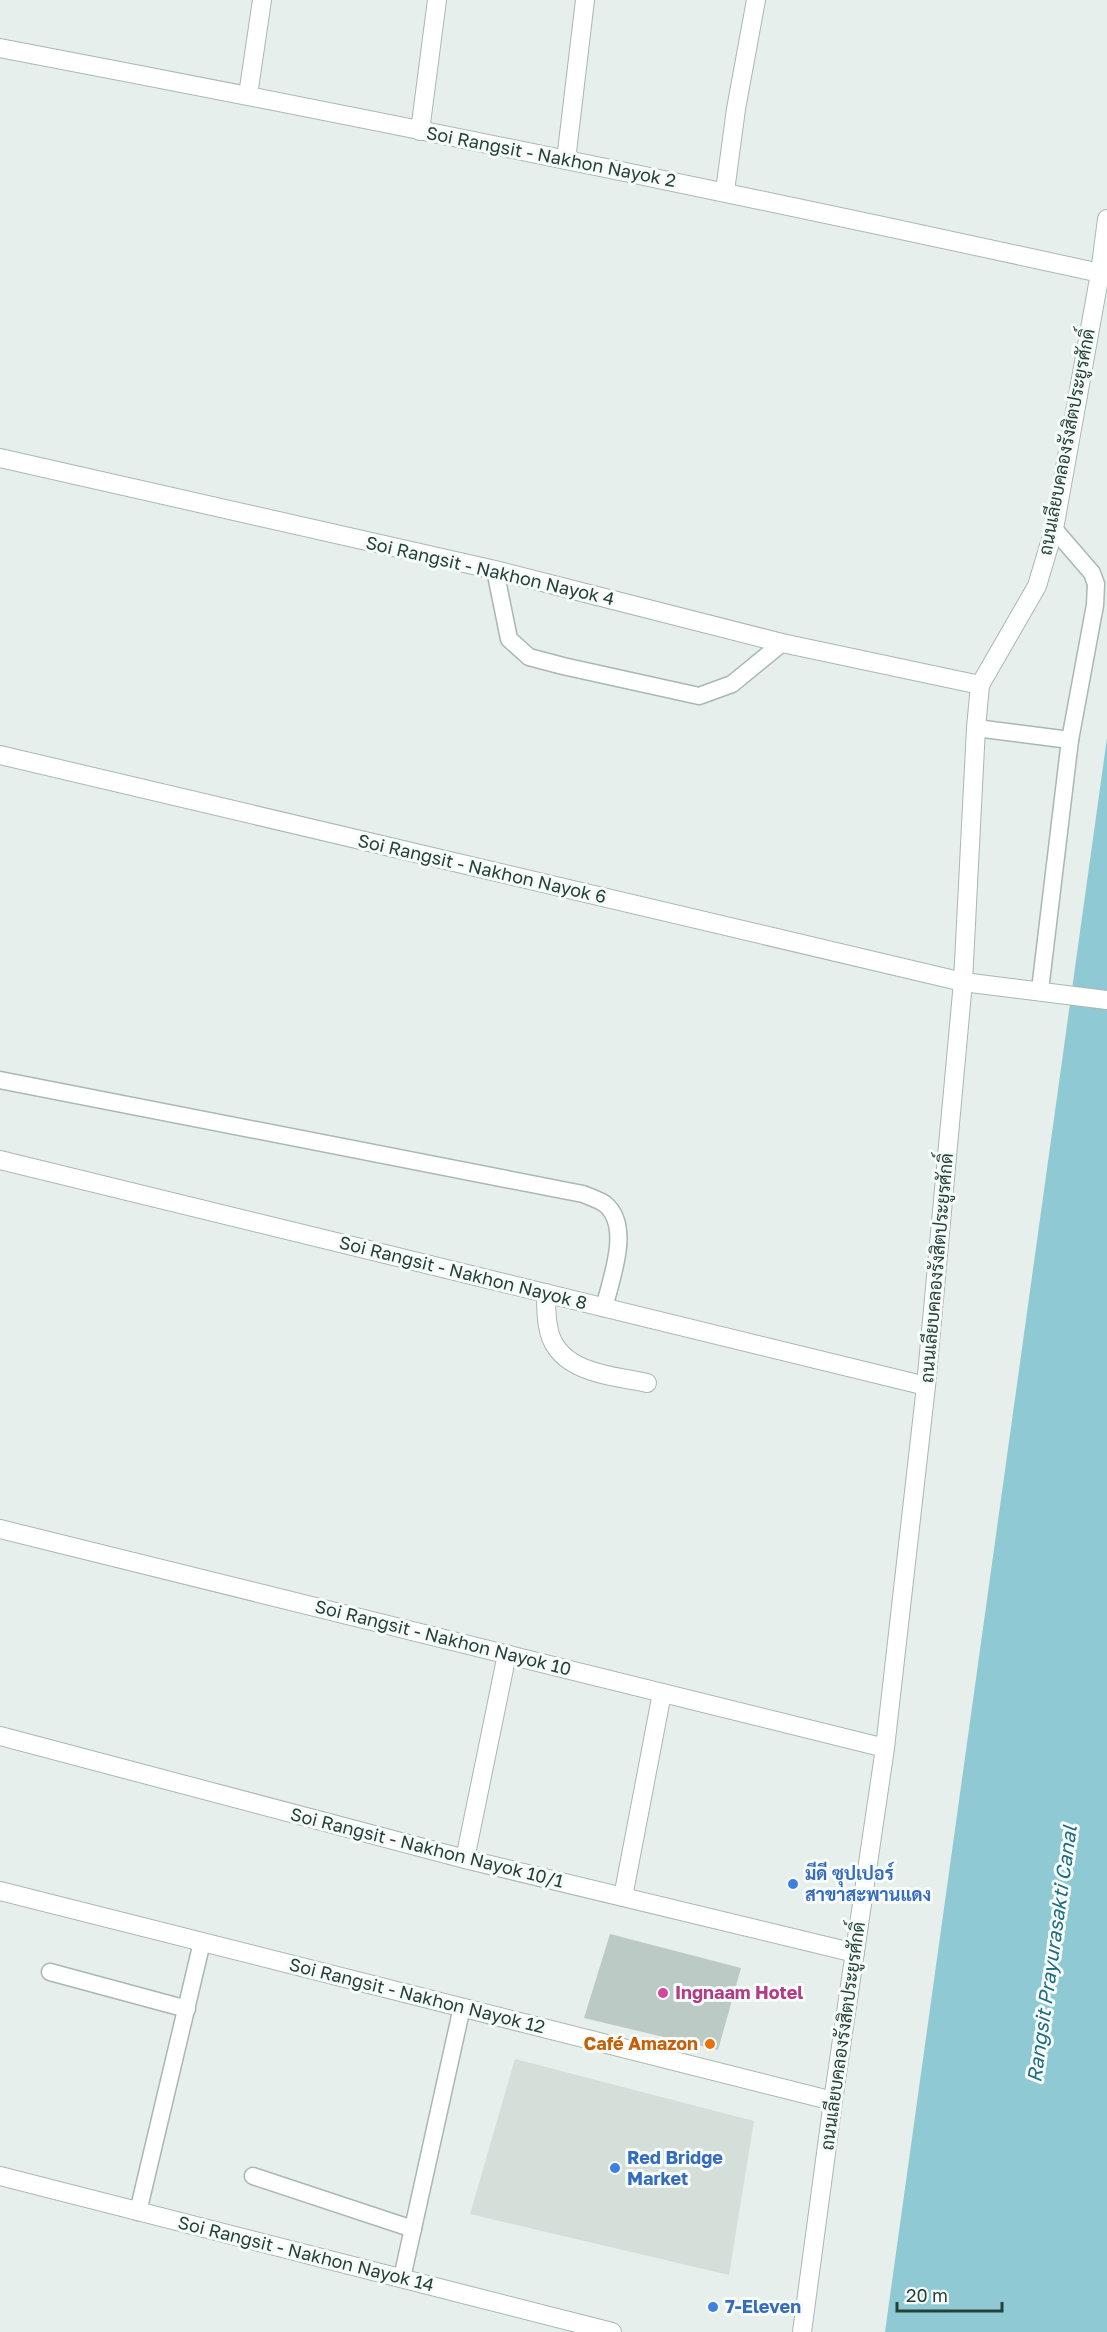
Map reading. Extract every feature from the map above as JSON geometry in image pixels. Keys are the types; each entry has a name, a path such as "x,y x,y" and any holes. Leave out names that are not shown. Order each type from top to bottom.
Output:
{"street":[{"path":"248,95 262,0"},
{"path":"420,131 437,0"},
{"path":"566,160 585,0"},
{"path":"724,191 736,108 756,0"},
{"name":"Soi Rangsit - Nakhon Nayok 2","path":"0,48 248,95 724,191 1100,273"},
{"name":"ถนนเลียบคลองรังสิตประยูรศักดิ์","path":"802,2332 833,2101 885,1748 926,1386 963,982 980,685 1037,586 1054,529 1100,273 1107,219"},
{"name":"Soi Rangsit - Nakhon Nayok 4","path":"0,458 495,570 782,643 980,685"},
{"name":"Soi Rangsit - Nakhon Nayok 6","path":"0,755 963,982 1107,1000"},
{"name":"Soi Rangsit - Nakhon Nayok 8","path":"0,1160 926,1386"},
{"path":"546,1293 548,1328 557,1351 571,1363 592,1371 647,1383"},
{"name":"Soi Rangsit - Nakhon Nayok 10","path":"0,1529 885,1748"},
{"path":"465,1859 507,1654"},
{"path":"623,1897 662,1693"},
{"name":"Soi Rangsit - Nakhon Nayok 10/1","path":"0,1736 465,1859 855,1953"},
{"name":"Soi Rangsit - Nakhon Nayok 12","path":"0,1891 833,2101"},
{"name":"Soi Rangsit - Nakhon Nayok 14","path":"0,2176 612,2332"}],"lane":[{"path":"1040,990 1070,740 1095,605 1096,584 1092,573 1054,529"},
{"path":"495,570 509,639 529,657 563,666 699,696 732,684 782,643"},
{"path":"976,728 1070,740"},
{"path":"0,1080 583,1194 604,1203 616,1217 619,1245 604,1308"},
{"path":"138,2212 202,1942"},
{"path":"50,1972 187,2009"},
{"path":"402,2278 462,2007"},
{"path":"253,2176 413,2229"}],"shaded area":[{"name":"Red Bridge Market","path":"515,2059 754,2121 729,2275 470,2214"}],"water":[{"name":"Rangsit Prayurasakti Canal","path":"1107,738 1107,2332 885,2332"}],"building":[{"name":"Ingnaam Hotel","path":"610,1934 741,1968 718,2050 584,2018"}],"place":[{"name":"มีดี ซุปเปอร์ สาขาสะพานแดง","path":"793,1884"},
{"name":"Ingnaam Hotel","path":"663,1993"},
{"name":"Café Amazon","path":"710,2044"},
{"name":"Red Bridge Market","path":"615,2168"},
{"name":"7-Eleven","path":"713,2307"}]}
